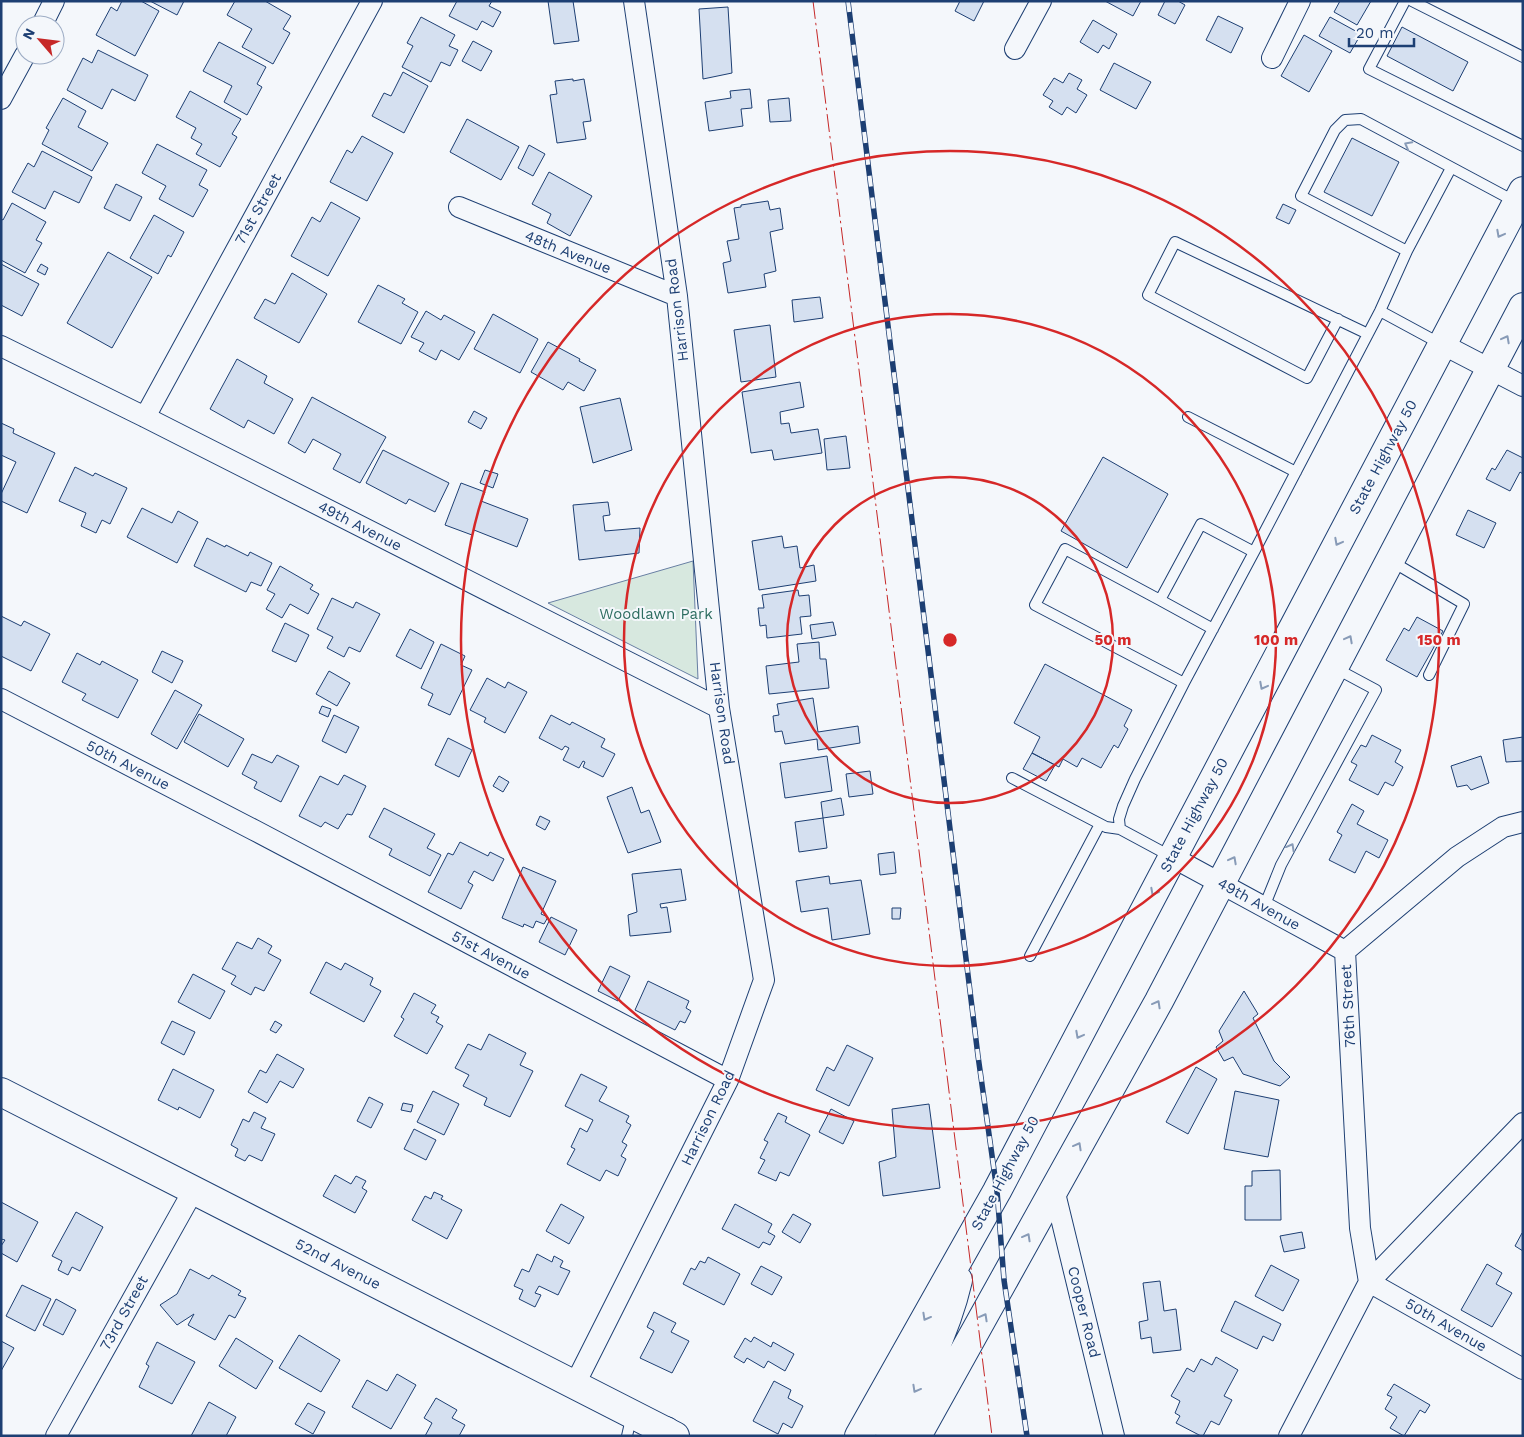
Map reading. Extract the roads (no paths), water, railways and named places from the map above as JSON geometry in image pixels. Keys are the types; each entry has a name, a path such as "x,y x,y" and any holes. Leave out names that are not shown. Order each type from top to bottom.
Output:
{"main road":[{"name":"State Highway 50","path":"859,1436 997,1191 1520,196"},
{"path":"917,1436 1158,1001 1523,307"},
{"name":"52nd Avenue","path":"1,1092 575,1384 629,1424 670,1434"},
{"path":"890,1436 922,1379 941,1336 954,1301 967,1244"}],"street":[{"path":"47,15 54,1"},
{"name":"71st Street","path":"145,417 372,1"},
{"name":"Harrison Road","path":"575,1384 728,1080 764,980 719,708 677,296 634,1"},
{"path":"1015,49 1041,1"},
{"path":"1272,58 1300,1"},
{"path":"1,99 20,65"},
{"name":"48th Avenue","path":"459,207 677,296"},
{"path":"1442,344 1523,386"},
{"name":"49th Avenue","path":"1,346 719,708"},
{"name":"50th Avenue","path":"1,699 254,830"},
{"name":"76th Street","path":"1369,1282 1360,1228 1345,951 1457,857 1503,827 1523,822"},
{"name":"51st Avenue","path":"254,830 728,1080"},
{"name":"49th Avenue","path":"1172,857 1345,951"},
{"path":"1290,1436 1369,1282 1523,1122"},
{"name":"Cooper Road","path":"1054,1188 1114,1436"},
{"name":"73rd Street","path":"56,1436 192,1190"},
{"name":"50th Avenue","path":"1369,1282 1523,1369"}],"lane":[{"path":"1406,1 1369,69 1523,146"},
{"path":"1412,1 1523,56"},
{"path":"1407,251 1301,196 1335,130 1345,120 1361,119 1451,168 1520,196"},
{"path":"1120,829 1119,818 1135,779 1380,311 1407,251 1451,168"},
{"path":"1338,319 1307,378 1148,295 1175,242 1338,319 1368,334"},
{"path":"1380,311 1442,344"},
{"path":"1188,417 1296,472"},
{"path":"1160,600 1201,524 1254,552"},
{"path":"1184,683 1035,605 1065,549 1213,629"},
{"path":"1390,561 1464,604 1429,676"},
{"path":"1264,907 1281,865 1376,690 1334,668"},
{"path":"1012,778 1106,827 1120,829 1172,857"},
{"path":"1030,956 1100,824"}],"railway":[{"path":"848,1 978,1056 997,1191 1004,1280 1027,1436"}],"park label":[{"name":"Woodlawn Park","path":"656,614"}]}
